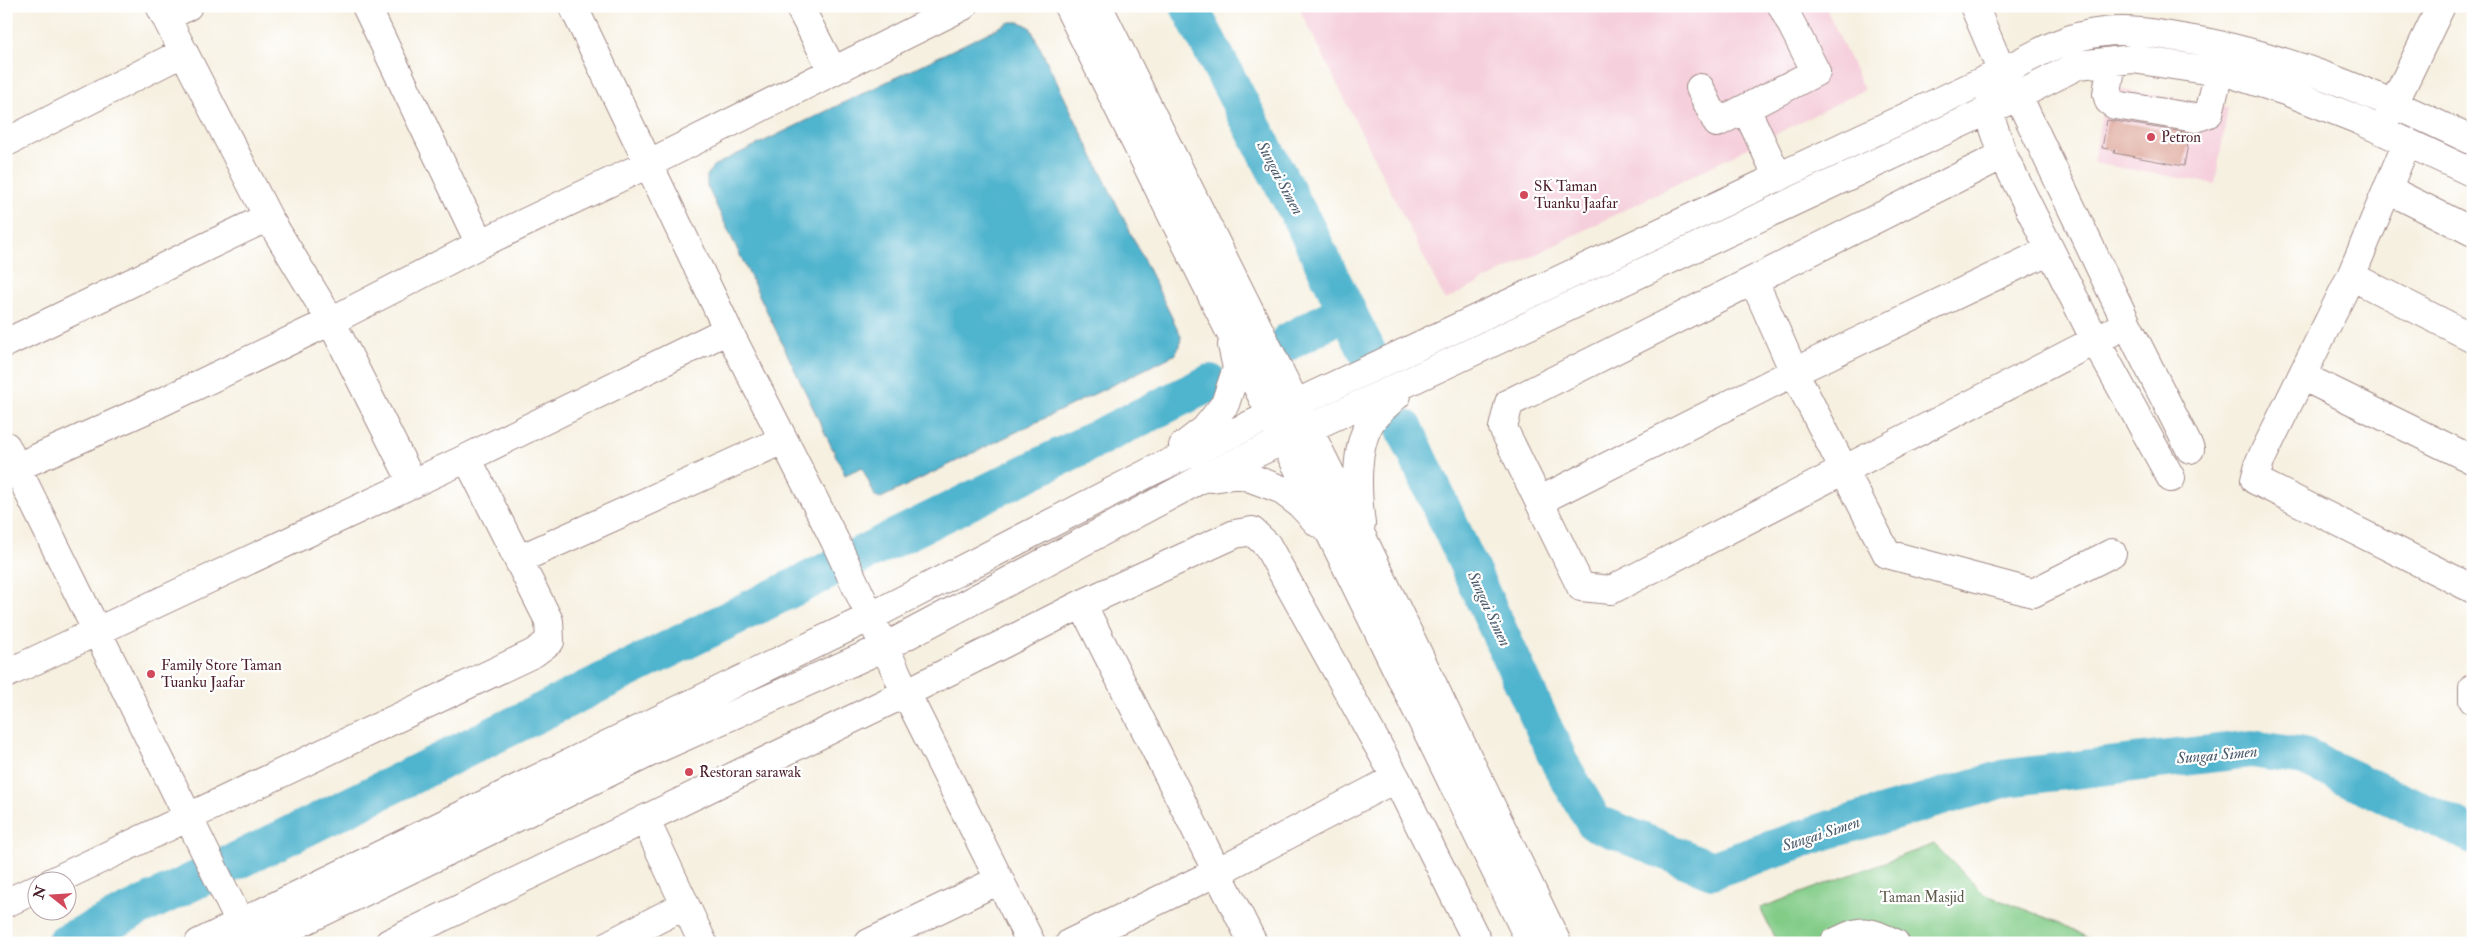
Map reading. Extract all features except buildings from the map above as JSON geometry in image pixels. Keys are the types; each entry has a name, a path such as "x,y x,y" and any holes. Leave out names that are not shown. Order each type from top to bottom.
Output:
{"street":[{"path":"366,6 480,244"},
{"path":"573,6 728,330 836,541 906,693 1031,943"},
{"path":"799,6 833,71"},
{"path":"245,933 98,632 10,462 158,404 331,321 480,244 648,164 963,6"},
{"path":"1068,6 1228,329 1283,409"},
{"path":"1098,6 1283,409 1296,435 1363,540 1526,908 1531,943"},
{"path":"1700,88 1717,123 1816,72 1782,6"},
{"path":"1974,6 2002,72 2018,96 2127,324 2190,449"},
{"path":"2381,130 2441,6"},
{"path":"172,10 184,52 268,217 331,321 413,484"},
{"path":"199,943 245,933 870,617 1150,472 2002,72 2064,40 2105,32 2147,33 2210,42 2278,59 2395,103 2473,141"},
{"path":"9,141 184,52"},
{"path":"259,943 658,748 885,647 1199,480 2018,96 2078,65 2133,59 2219,72 2288,92 2381,130 2473,173"},
{"path":"2112,61 2107,94 2109,102 2116,105 2196,118 2208,113 2219,72"},
{"path":"2002,72 1988,110 2003,155 2096,342 2171,478"},
{"path":"1746,109 1778,177"},
{"path":"2407,142 2351,276 2304,377 2260,461 2255,480 2473,589"},
{"path":"2003,155 1509,403 1502,428 1581,587 1611,590 2096,342 2127,324"},
{"path":"2387,189 2473,232"},
{"path":"6,343 268,217"},
{"path":"1539,501 1794,372 2050,250"},
{"path":"2351,276 2473,338"},
{"path":"1754,281 1794,372 1888,554 2033,593 2112,553"},
{"path":"1150,472 1206,429 1225,404 1237,368 1228,329"},
{"path":"6,674 413,484 728,330"},
{"path":"1363,540 1358,506 1358,468 1364,436 1372,420 1403,388 1460,357"},
{"path":"2304,377 2473,460"},
{"path":"1296,435 1334,541 1526,908 1557,943"},
{"path":"520,559 783,440"},
{"path":"77,872 193,825 534,653 550,641 549,621 520,559 467,458"},
{"path":"1199,480 1240,474 1280,489 1300,504 1334,541"},
{"path":"389,943 906,693 1082,604 1235,534 1252,531 1267,545 1396,778 1478,943"},
{"path":"1082,604 1253,943"},
{"path":"1070,943 1216,872 1396,778"},
{"path":"645,819 703,943"},
{"path":"869,943 999,880"},
{"path":"6,903 28,893"},
{"path":"612,943 685,905"},
{"path":"1834,943 1857,931 1872,933 1895,943"}],"shaded area":[{"name":"SK Taman Tuanku Jaafar","path":"1298,6 1825,6 1864,90 1445,300"},
{"path":"2107,87 2228,108 2215,184 2093,163"}],"green space":[{"name":"Taman Masjid","path":"1934,844 1984,894 2060,923 2097,943 1777,943 1760,908"}],"water":[{"path":"1010,22 1020,22 1030,27 1181,336 1180,346 1174,355 879,499 875,496 862,467 845,475 707,186 707,176 713,166"}],"waterway":[{"name":"Sungai Simen","path":"1189,6 1306,228 1367,351"},
{"path":"1288,342 1347,310"},
{"path":"65,943 307,827 1210,383"},
{"name":"Sungai Simen","path":"1405,429 1561,765 1594,822 1712,870 1825,831 2007,778 2252,749 2304,757 2473,835"}],"place":[{"name":"Petron","path":"2151,137"},
{"name":"SK Taman Tuanku Jaafar","path":"1524,195"},
{"name":"Family Store Taman Tuanku Jaafar","path":"151,674"},
{"name":"Restoran sarawak","path":"689,772"}]}
